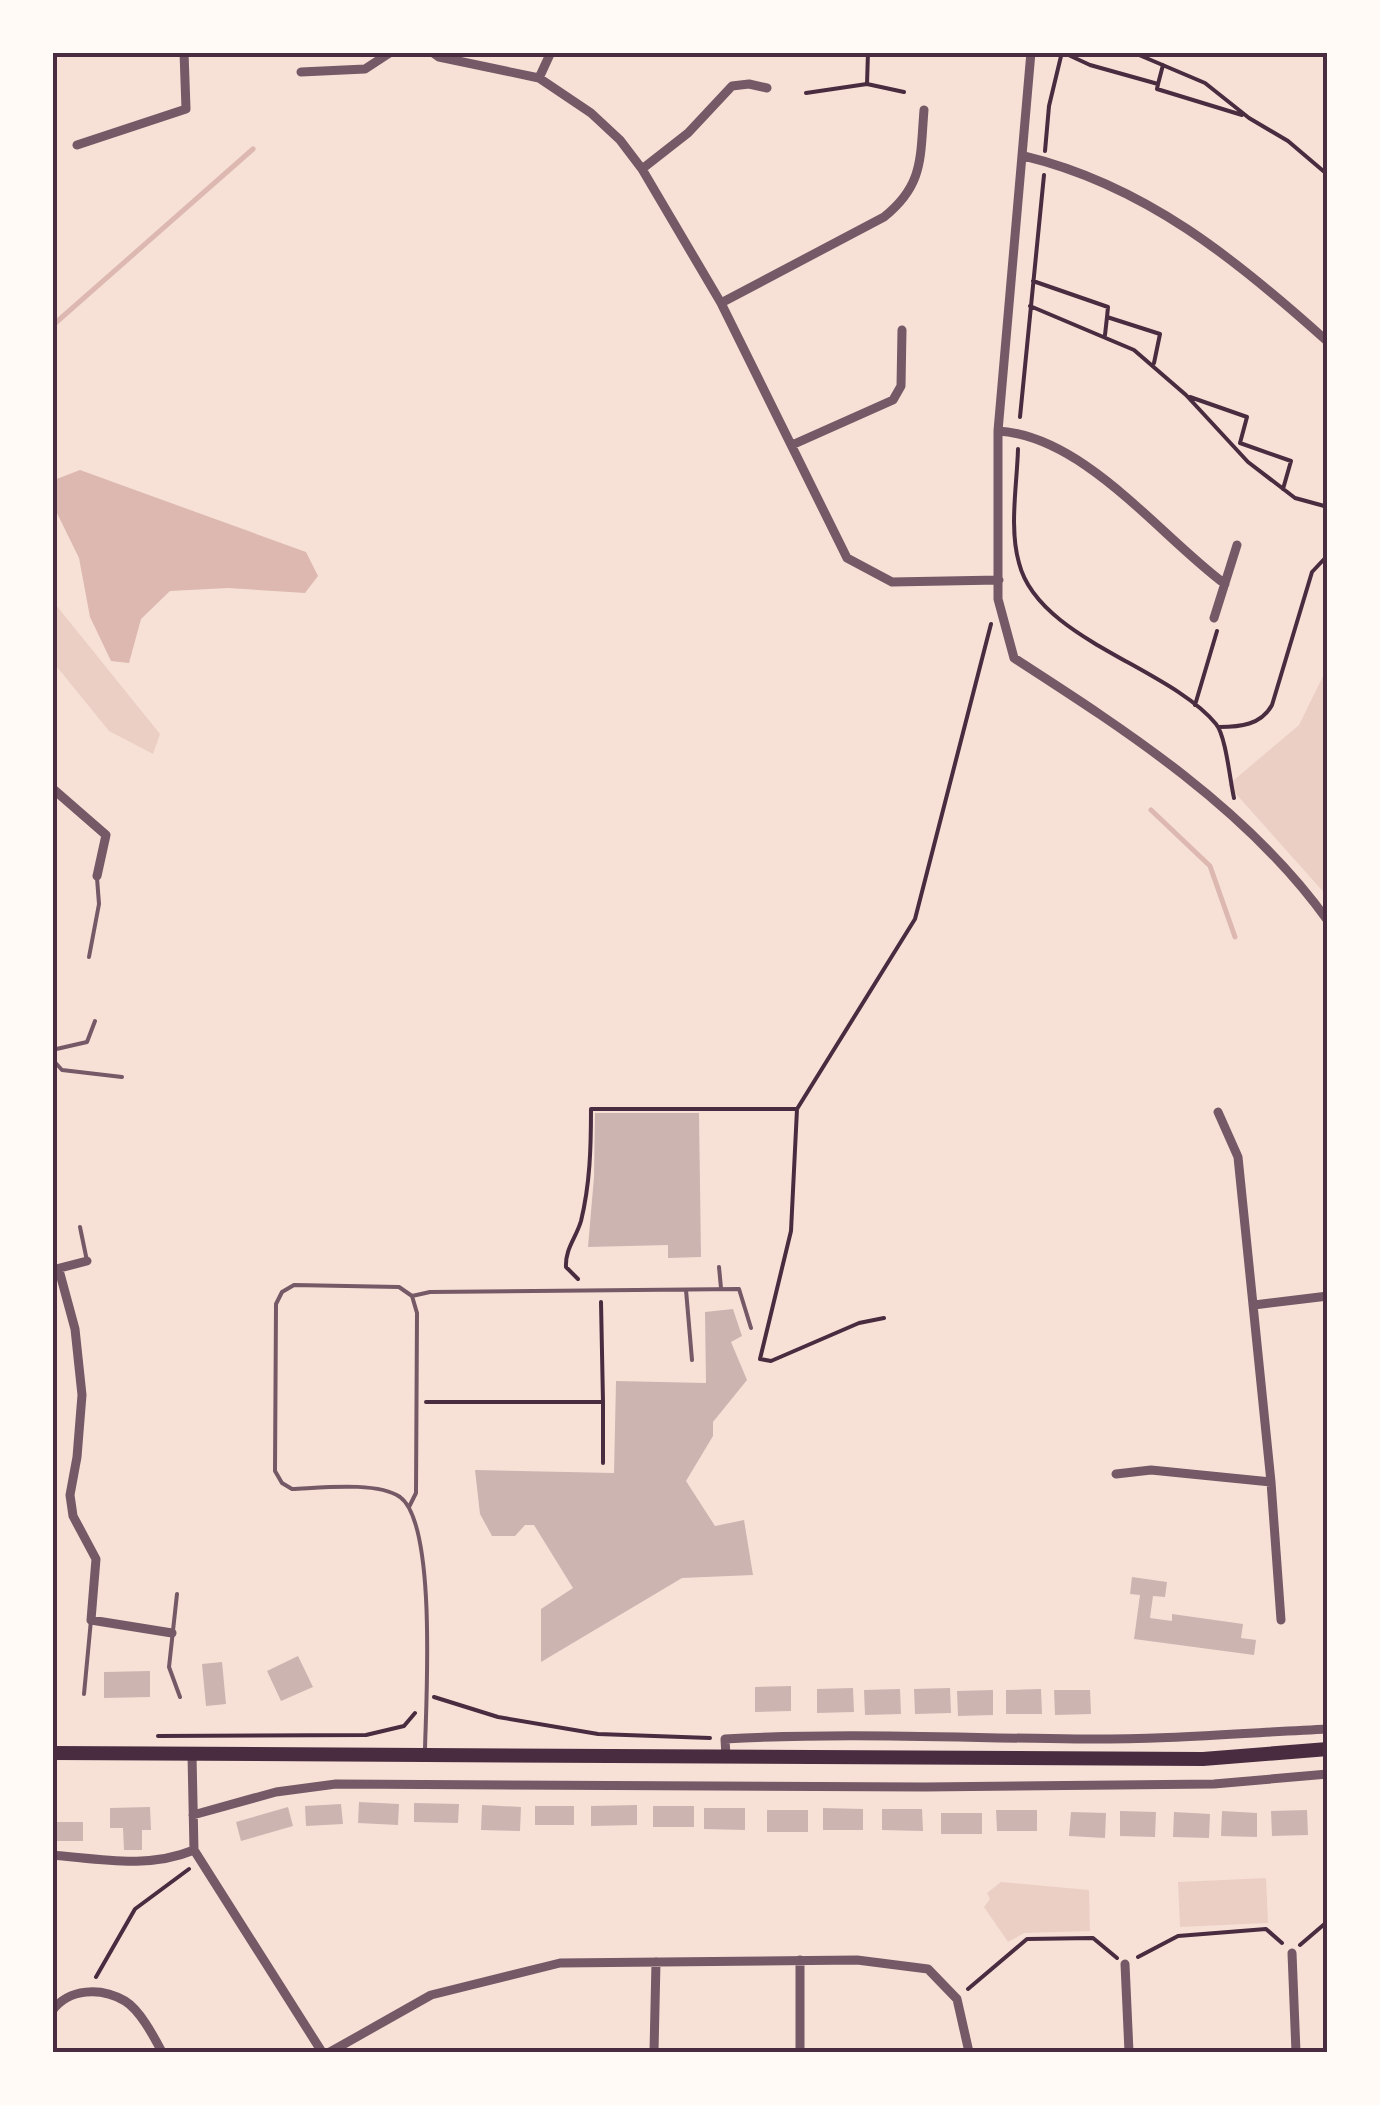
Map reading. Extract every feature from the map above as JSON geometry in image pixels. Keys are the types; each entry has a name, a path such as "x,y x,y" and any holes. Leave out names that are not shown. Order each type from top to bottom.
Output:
{"main road":[{"path":"52,1753 1203,1759 1328,1748"}],"street":[{"path":"77,145 186,109 184,52"},
{"path":"301,72 365,70 391,52"},
{"path":"432,52 439,57 539,78 592,113 642,169 721,303 846,558 892,582 999,580"},
{"path":"539,78 551,52"},
{"path":"1031,52 998,431 998,600 1014,658 1176,768 1245,829 1328,921"},
{"path":"642,169 688,133 732,86 768,88"},
{"path":"721,303 884,218 903,202 918,177 924,110"},
{"path":"1024,156 1121,190 1175,219 1256,277 1328,342"},
{"path":"792,446 893,400 901,386 902,330"},
{"path":"998,431 1019,432 1067,454 1142,508 1225,584"},
{"path":"1214,618 1238,545"},
{"path":"52,788 106,836 97,876"},
{"path":"1218,1112 1238,1158 1281,1620"},
{"path":"87,1261 56,1270 75,1329 82,1395 70,1495 73,1516 96,1559 92,1620 172,1633"},
{"path":"1254,1305 1328,1296"},
{"path":"1116,1474 1151,1470 1271,1482"},
{"path":"726,1757 725,1740 840,1734 1077,1739 1328,1729"},
{"path":"192,1754 194,1850 322,2052"},
{"path":"194,1815 276,1792 336,1784 1214,1784 1328,1774"},
{"path":"52,1855 136,1863 171,1859 194,1850"},
{"path":"1292,1952 1296,2052"},
{"path":"800,1960 800,2052"},
{"path":"330,2052 431,1995 560,1963 800,1960 857,1960 928,1968 956,1999 970,2052"},
{"path":"654,2052 656,1962"},
{"path":"1125,1964 1129,2052"},
{"path":"52,2011 79,1992 102,1992 127,2002 162,2052"}],"lane":[{"path":"89,957 99,904 97,876"},
{"path":"52,1050 87,1042 95,1021"},
{"path":"52,1059 62,1070 122,1077"},
{"path":"80,1227 87,1261"},
{"path":"719,1268 720,1288"},
{"path":"409,1507 416,1492 416,1313 412,1296 399,1287 294,1285 282,1292 276,1304 275,1471 282,1483 292,1489 382,1490 398,1496 409,1507 427,1591 425,1756"},
{"path":"412,1296 430,1292 739,1289 751,1328"},
{"path":"686,1290 692,1360"},
{"path":"177,1594 169,1667 180,1698"},
{"path":"84,1694 92,1620"}],"path":[{"path":"867,84 868,52"},
{"path":"1046,151 1050,106 1062,52 1090,65 1158,84"},
{"path":"1132,52 1205,83 1248,118 1288,141 1328,175"},
{"path":"1164,64 1157,89 1248,118"},
{"path":"806,93 867,84 904,92"},
{"path":"1020,417 1044,176"},
{"path":"1033,281 1108,307 1105,335"},
{"path":"1030,306 1105,335 1154,364 1239,453 1283,490 1294,498 1328,507"},
{"path":"1107,317 1160,334 1154,364"},
{"path":"1186,395 1247,417 1239,453"},
{"path":"1240,443 1291,461 1283,490"},
{"path":"1018,449 1015,538 1018,563 1028,587 1062,621 1195,705 1219,727 1234,798"},
{"path":"1219,727 1242,726 1266,716 1312,572 1328,555"},
{"path":"884,1318 859,1322 770,1361 760,1359 791,1232 797,1109 915,919 992,620"},
{"path":"1195,705 1217,632"},
{"path":"593,1290 566,1267 565,1258 578,1230 591,1171 591,1109 797,1109"},
{"path":"601,1290 603,1463"},
{"path":"416,1402 603,1402"},
{"path":"152,1736 380,1733 404,1726 415,1715 416,1696 428,1696 498,1717 598,1734 725,1740"},
{"path":"87,1992 136,1909 201,1860"},
{"path":"956,1999 1027,1939 1093,1938 1125,1964 1178,1936 1266,1929 1292,1952 1328,1922"}],"shaded area":[{"path":"80,470 306,552 318,576 305,593 228,588 170,591 141,619 129,663 111,661 90,617 79,558 53,505 54,480"},
{"path":"52,600 160,734 153,754 109,731 53,662"},
{"path":"1327,668 1327,896 1228,785 1299,725"},
{"path":"1266,1878 1268,1923 1180,1927 1178,1882"},
{"path":"1001,1882 1089,1890 1090,1931 1024,1933 1008,1942 984,1907 990,1899 987,1893"}],"building":[{"path":"595,1113 699,1113 701,1257 668,1258 668,1245 588,1247"},
{"path":"733,1309 742,1336 731,1342 747,1380 713,1422 713,1436 686,1481 715,1526 744,1520 753,1575 682,1578 541,1662 541,1609 573,1588 534,1525 525,1525 515,1536 492,1536 480,1514 475,1470 614,1473 616,1381 706,1383 705,1312"},
{"path":"1132,1577 1167,1582 1165,1597 1153,1596 1150,1618 1172,1621 1172,1614 1243,1624 1241,1638 1256,1640 1254,1655 1134,1639 1140,1595 1130,1594"},
{"path":"298,1656 313,1687 281,1701 267,1671"},
{"path":"222,1662 226,1704 206,1706 202,1664"},
{"path":"150,1671 150,1697 104,1698 104,1672"},
{"path":"791,1686 791,1711 755,1712 755,1687"},
{"path":"853,1688 854,1712 817,1713 817,1689"},
{"path":"950,1688 951,1713 915,1714 914,1689"},
{"path":"900,1689 901,1714 865,1715 864,1690"},
{"path":"1041,1689 1042,1714 1006,1714 1006,1690"},
{"path":"993,1690 993,1715 958,1716 957,1691"},
{"path":"1054,1690 1090,1690 1091,1714 1055,1715"},
{"path":"359,1802 399,1804 398,1825 358,1823"},
{"path":"414,1803 459,1804 458,1823 414,1822"},
{"path":"341,1804 343,1824 306,1826 305,1806"},
{"path":"482,1805 521,1807 520,1831 481,1830"},
{"path":"637,1805 637,1825 591,1826 591,1806"},
{"path":"535,1806 574,1806 574,1825 535,1825"},
{"path":"653,1806 694,1806 694,1827 653,1827"},
{"path":"150,1807 151,1830 142,1830 142,1850 124,1850 123,1828 110,1828 110,1808"},
{"path":"288,1807 293,1826 241,1841 236,1822"},
{"path":"704,1808 745,1808 745,1830 704,1829"},
{"path":"823,1808 863,1809 863,1830 823,1830"},
{"path":"882,1809 922,1809 923,1831 882,1830"},
{"path":"767,1810 808,1810 808,1832 767,1832"},
{"path":"996,1810 1037,1810 1037,1831 997,1831"},
{"path":"1307,1810 1308,1835 1272,1836 1271,1811"},
{"path":"1120,1811 1156,1812 1155,1837 1120,1836"},
{"path":"1222,1811 1257,1813 1257,1837 1221,1836"},
{"path":"1071,1812 1106,1813 1105,1838 1069,1836"},
{"path":"1174,1812 1210,1814 1209,1838 1173,1837"},
{"path":"941,1813 982,1813 982,1834 941,1834"},
{"path":"52,1822 83,1822 83,1841 52,1841"}],"waterway":[{"path":"52,326 253,149"},
{"path":"1151,810 1210,866 1235,937"}]}
